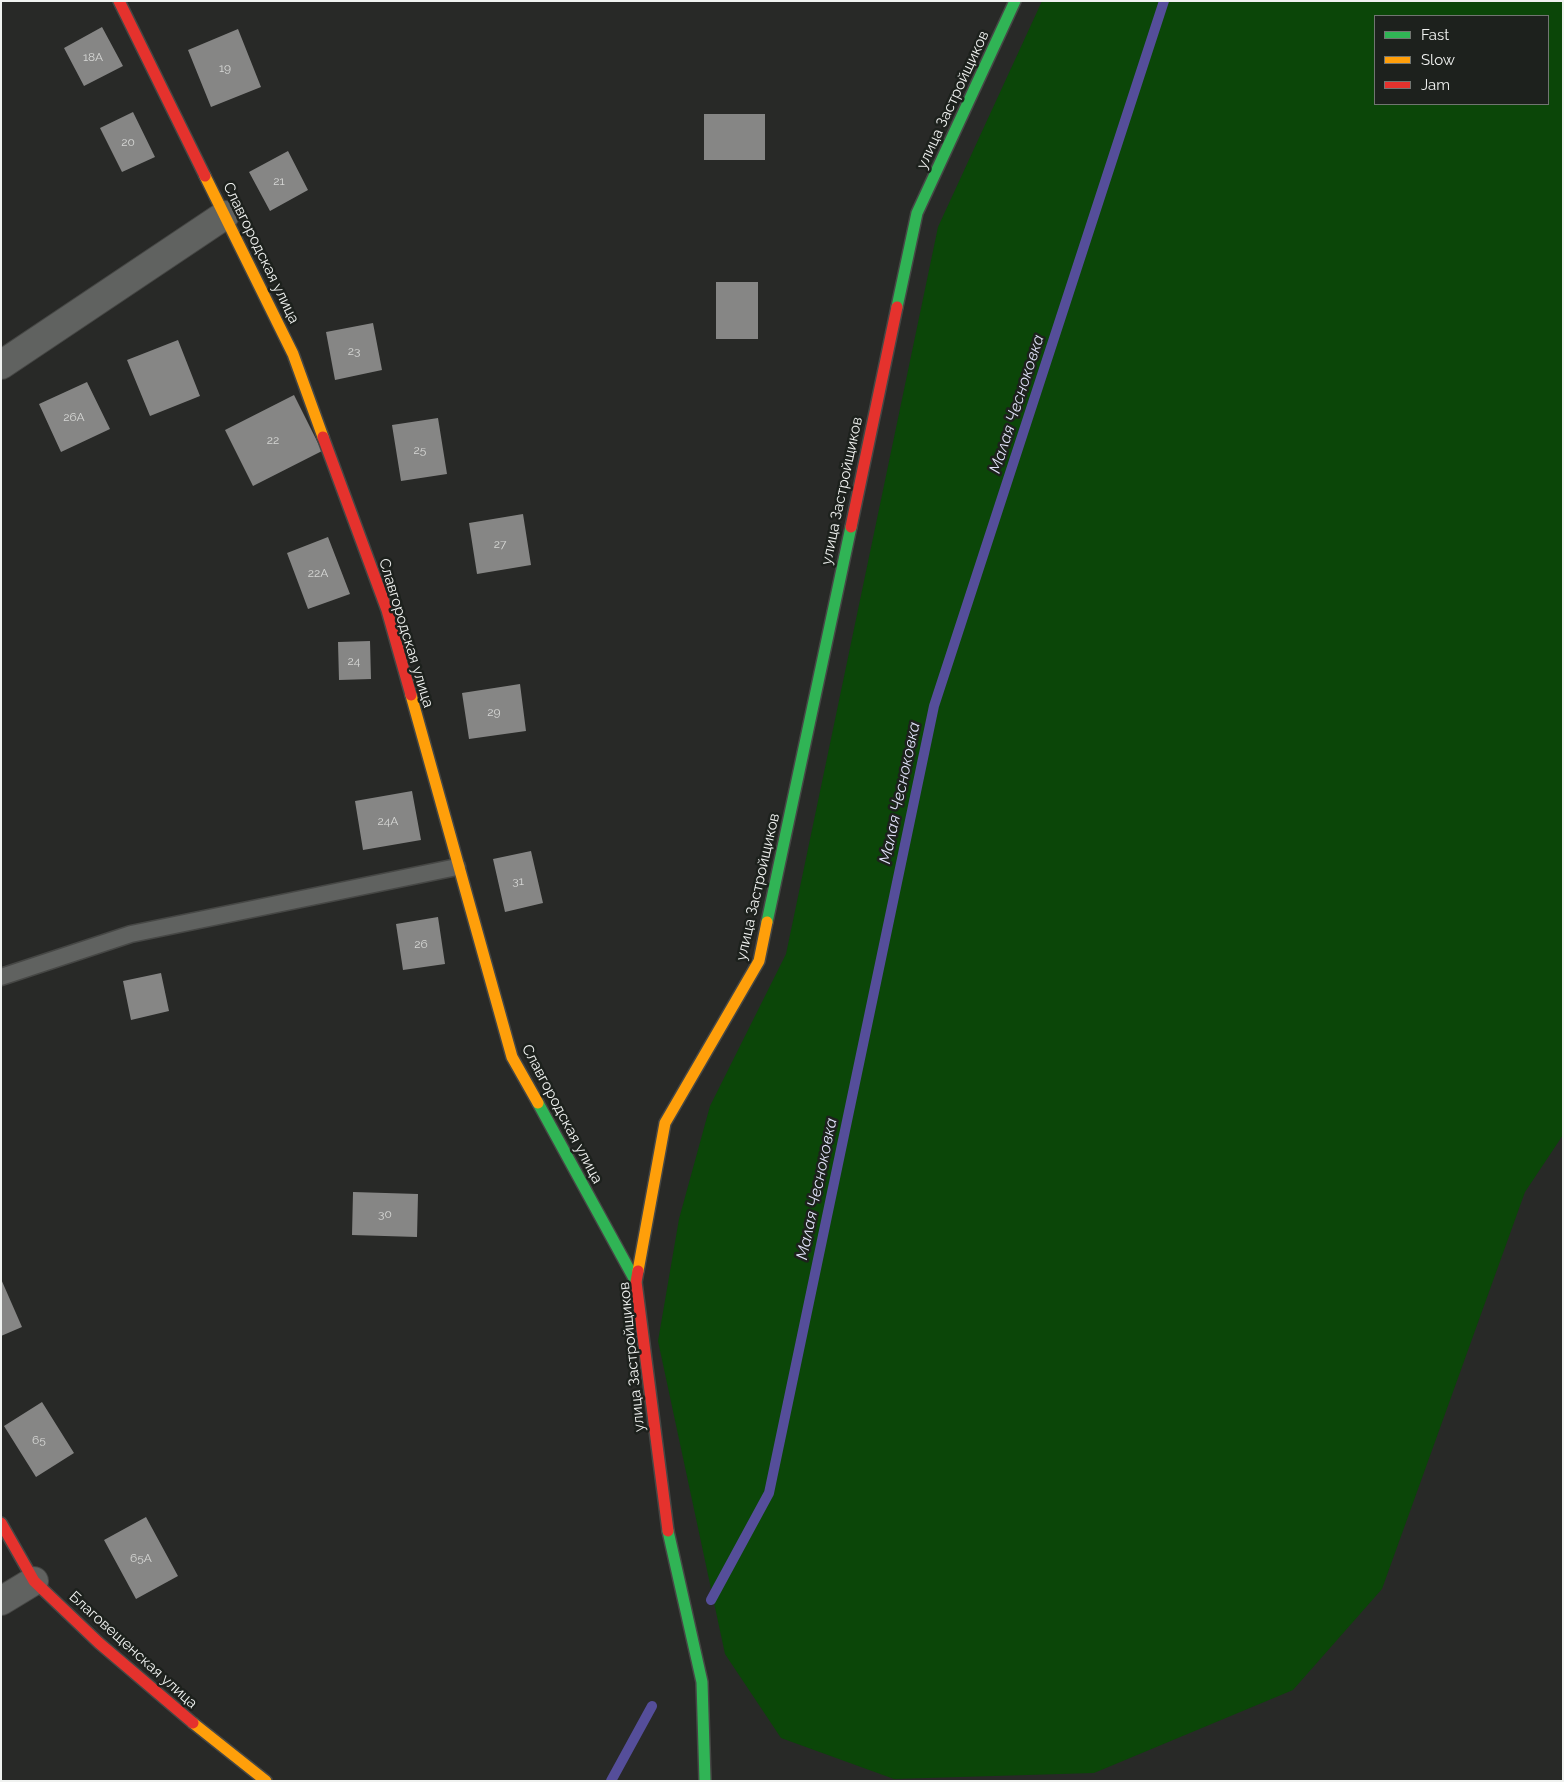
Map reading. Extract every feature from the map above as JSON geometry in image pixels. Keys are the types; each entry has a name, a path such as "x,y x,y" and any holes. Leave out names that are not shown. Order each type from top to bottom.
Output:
{"street":[{"name":"Славгородская улица","path":"119,1 293,354 387,610 457,867 512,1057 636,1282"},
{"name":"улица Застройщиков","path":"705,1781 702,1682 666,1520 636,1282 665,1123 759,961 917,213 1015,1"},
{"path":"1,365 225,215"},
{"name":"Благовещенская улица","path":"1,1522 34,1581 99,1643 201,1731 266,1781"},
{"path":"1,1602 34,1581"}],"lane":[{"path":"1,977 131,934 457,867"}],"green space":[{"path":"1042,1 1563,1 1563,1135 1525,1192 1382,1589 1293,1690 1094,1773 894,1779 781,1738 725,1654 658,1341 679,1219 710,1106 786,954 938,227"}],"building":[{"path":"102,27 123,66 84,86 64,48"},
{"path":"238,29 261,87 211,107 188,50"},
{"path":"133,112 155,157 122,172 100,128"},
{"path":"704,114 765,114 765,160 704,160"},
{"path":"288,151 308,190 270,211 249,172"},
{"path":"716,282 758,282 758,339 716,339"},
{"path":"373,323 382,370 335,380 326,332"},
{"path":"178,340 200,396 150,416 127,360"},
{"path":"87,382 110,429 61,452 39,404"},
{"path":"294,395 322,451 253,486 225,430"},
{"path":"438,418 447,474 401,481 392,425"},
{"path":"523,514 531,565 477,574 469,523"},
{"path":"328,537 350,594 308,609 287,553"},
{"path":"370,641 371,679 339,680 338,642"},
{"path":"520,684 526,731 469,739 462,693"},
{"path":"412,791 421,840 363,850 355,801"},
{"path":"531,851 543,903 505,912 493,859"},
{"path":"438,917 445,964 403,970 396,924"},
{"path":"161,973 169,1011 131,1020 123,981"},
{"path":"353,1192 418,1194 417,1237 352,1235"},
{"path":"1,1279 22,1327 1,1336"},
{"path":"42,1402 74,1453 36,1477 4,1426"},
{"path":"146,1517 178,1576 136,1599 104,1540"}],"waterway":[{"name":"Малая Чесноковка","path":"711,1600 769,1493 934,706 1164,1"},
{"name":"Малая Чесноковка","path":"611,1781 652,1706"}],"traffic: fast":[{"path":"897,307 917,213 1015,1"},
{"path":"767,922 851,527"},
{"path":"538,1103 636,1282"},
{"path":"668,1531 702,1682 705,1781"}],"traffic: slow":[{"path":"205,176 293,354 323,437"},
{"path":"411,695 512,1057 538,1103"},
{"path":"638,1271 665,1123 759,961 767,922"},
{"path":"193,1723 266,1781"}],"traffic: jam":[{"path":"119,1 205,176"},
{"path":"851,527 897,307"},
{"path":"323,437 387,610 411,695"},
{"path":"638,1271 636,1282 668,1531"},
{"path":"1,1523 34,1581 99,1643 193,1723"}]}
